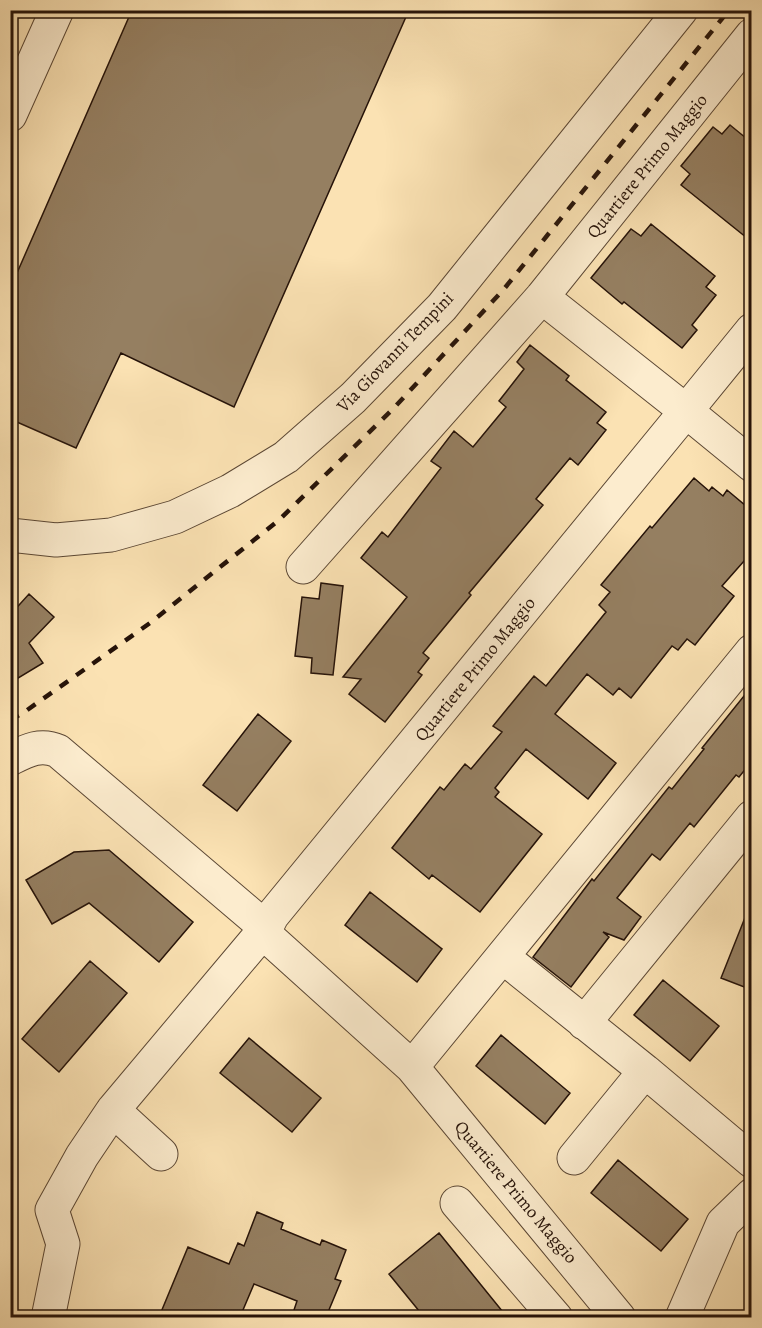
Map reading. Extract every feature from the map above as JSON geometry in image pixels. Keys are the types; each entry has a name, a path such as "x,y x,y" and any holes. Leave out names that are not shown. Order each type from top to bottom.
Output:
{"street":[{"path":"10,115 57,10"},
{"name":"Via Giovanni Tempini","path":"10,535 56,540 111,535 175,517 230,491 286,457 353,398 442,307 681,10"},
{"name":"Quartiere Primo Maggio","path":"303,567 542,297 752,35"},
{"path":"542,297 752,465"},
{"name":"Quartiere Primo Maggio","path":"48,1317 63,1244 52,1210 82,1156 113,1110 266,928 272,916 752,330"},
{"path":"412,1067 752,651"},
{"name":"Quartiere Primo Maggio","path":"10,759 29,749 50,747 58,750 266,928 269,938 412,1067 619,1317"},
{"path":"585,1023 752,817"},
{"path":"502,957 645,1071 752,1161"},
{"path":"574,1158 645,1071"},
{"path":"113,1110 161,1154"},
{"path":"682,1317 723,1223 752,1195"},
{"path":"457,1203 556,1317"},
{"path":"512,1266 549,1232"}],"building":[{"path":"132,10 409,10 234,407 121,353 76,448 10,419 10,289"},
{"path":"730,125 752,143 752,242 681,185 690,174 681,166 713,127 722,134"},
{"path":"651,224 715,276 706,287 716,295 692,325 697,330 682,348 591,278 631,229 641,236"},
{"path":"530,345 569,376 566,380 606,412 597,423 606,430 578,465 570,458 536,499 543,505 469,593 471,595 423,653 429,658 418,672 422,675 385,722 349,694 361,679 343,677 407,597 361,558 382,532 388,537 441,468 431,461 454,431 473,447 506,407 499,401 524,369 517,362"},
{"path":"694,478 709,491 712,487 723,496 727,490 752,511 752,552 722,586 734,596 695,645 687,639 678,650 672,646 631,698 619,688 613,695 587,674 555,714 616,763 588,799 526,749 495,788 499,792 495,797 542,834 480,912 432,875 429,879 392,848 440,787 444,790 465,764 471,769 502,732 493,726 534,676 546,686 606,612 599,605 610,592 601,585"},
{"path":"321,583 343,586 333,675 311,673 312,658 295,656 302,597 319,599"},
{"path":"29,594 54,617 29,643 43,663 10,683 10,615"},
{"path":"752,686 752,761 739,777 736,775 694,827 690,823 660,860 652,854 617,898 641,917 624,940 603,932 609,937 571,987 533,957 592,879 594,881 669,787 672,789"},
{"path":"258,714 291,741 237,811 203,785"},
{"path":"109,850 193,922 159,962 89,903 52,924 26,880 74,852"},
{"path":"370,892 442,949 417,982 345,925"},
{"path":"750,905 752,905 752,990 721,978"},
{"path":"90,961 127,993 59,1072 22,1039"},
{"path":"663,980 719,1026 690,1061 634,1015"},
{"path":"501,1035 570,1093 545,1124 476,1066"},
{"path":"249,1038 321,1098 292,1132 220,1073"},
{"path":"618,1160 688,1219 661,1251 591,1193"},
{"path":"257,1212 283,1223 281,1229 320,1245 322,1240 346,1250 335,1279 341,1281 326,1317 313,1317 294,1310 297,1301 254,1284 240,1317 159,1317 188,1247 229,1264 238,1243 244,1246"},
{"path":"439,1233 507,1317 424,1317 389,1274"}],"railway":[{"path":"10,720 150,623 279,520 392,410 504,289 729,10"}]}
